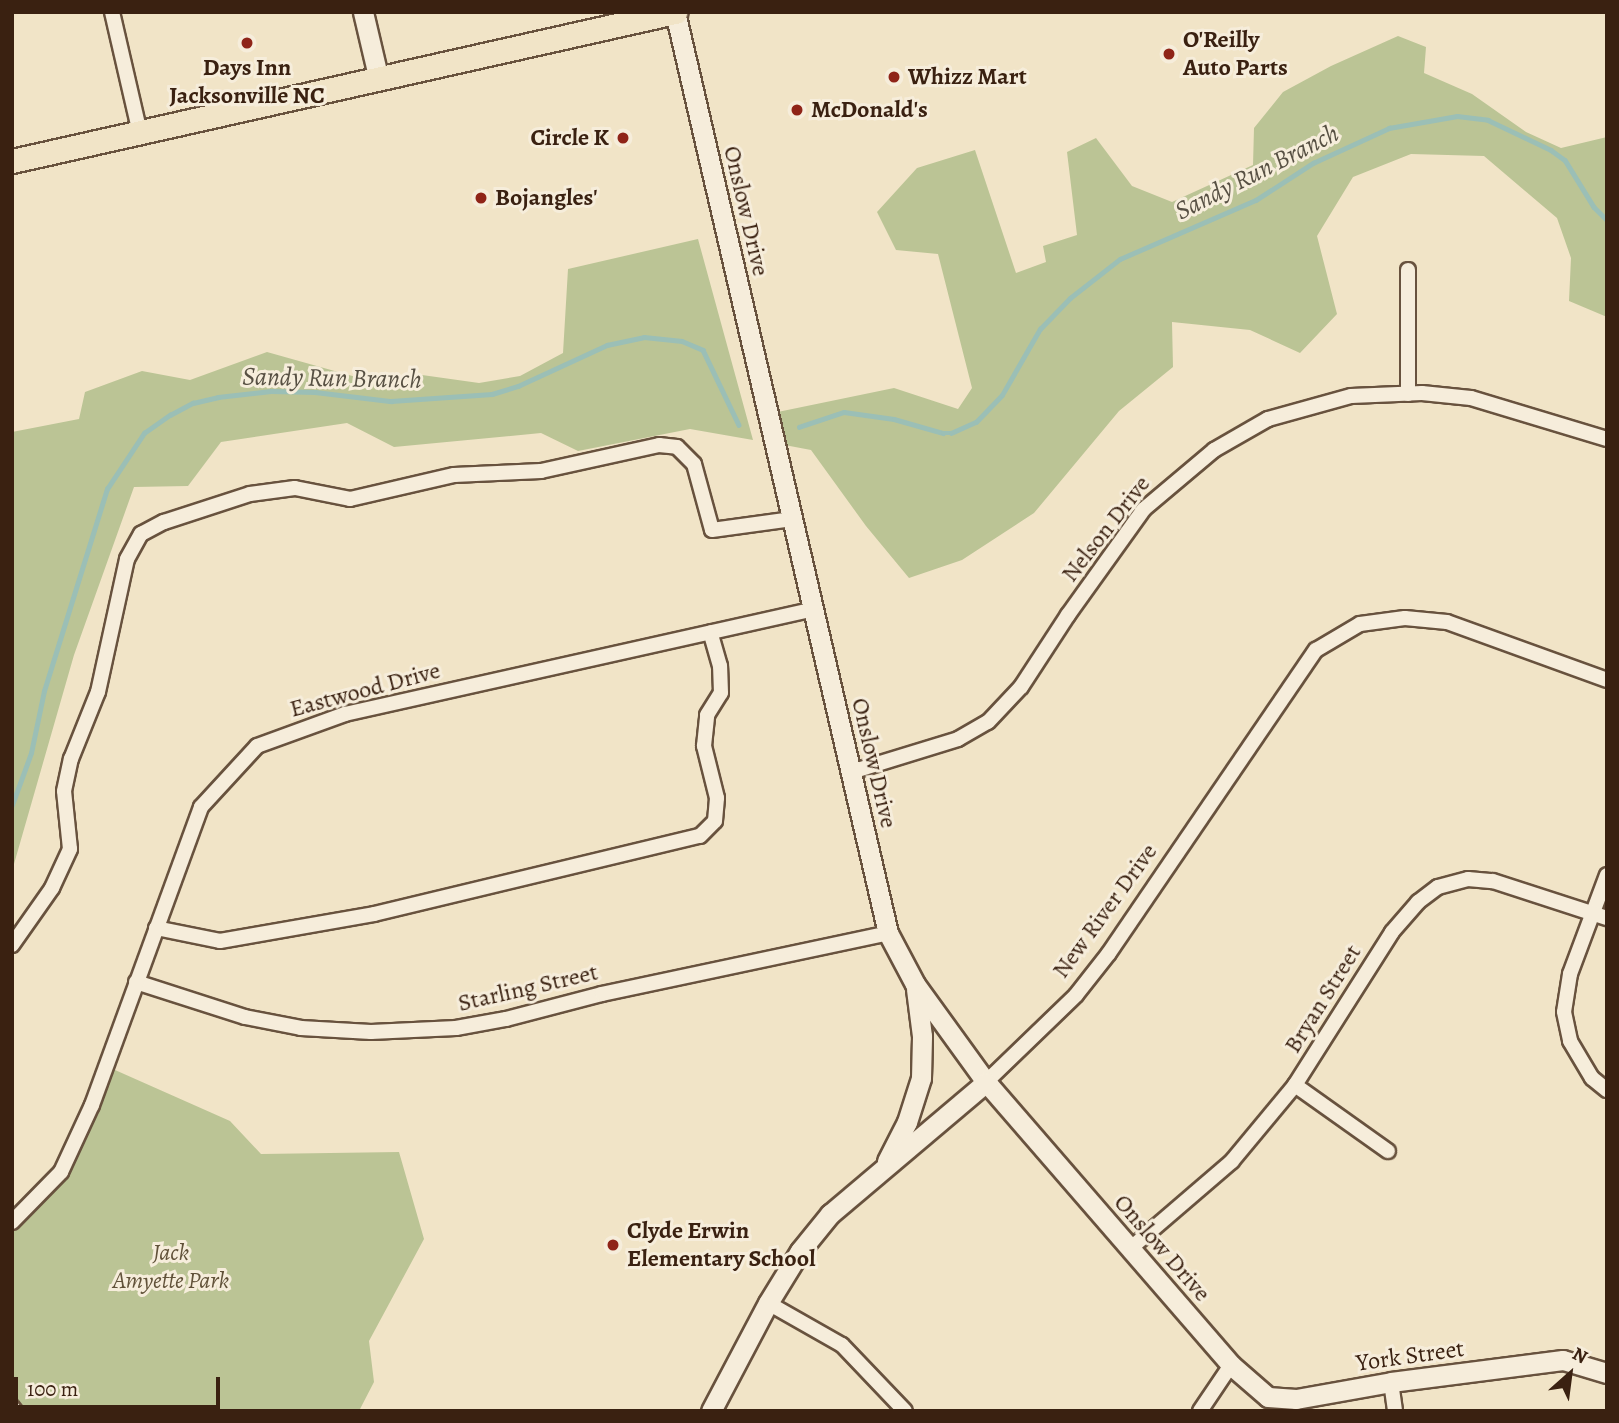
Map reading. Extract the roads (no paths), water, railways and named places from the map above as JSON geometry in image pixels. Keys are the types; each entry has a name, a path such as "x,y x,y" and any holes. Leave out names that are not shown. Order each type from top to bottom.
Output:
{"main road":[{"path":"12,161 675,12"}],"street":[{"path":"112,12 140,133"},
{"path":"363,12 379,80"},
{"name":"Onslow Drive","path":"675,12 888,933 915,984 986,1082 1231,1365"},
{"path":"1408,270 1408,394"},
{"name":"Nelson Drive","path":"850,772 958,739 988,722 1021,687 1068,615 1144,509 1214,450 1268,419 1351,396 1408,394 1471,398 1607,439"},
{"path":"12,945 52,888 70,849 64,792 71,759 98,692 127,559 141,534 164,522 250,494 295,488 350,499 454,475 541,471 659,445 677,447 694,464 712,530 792,519"},
{"name":"Eastwood Drive","path":"12,1223 61,1172 92,1105 201,807 257,746 354,712 813,609"},
{"name":"New River Drive","path":"710,1411 768,1303 800,1251 830,1214 986,1082 1076,995 1110,953 1316,650 1360,624 1405,618 1447,622 1607,680"},
{"path":"156,928 219,941 374,914 700,836 715,821 717,798 704,746 707,715 721,693 720,666 710,632"},
{"path":"1607,875 1600,916 1570,974 1564,1012 1570,1041 1592,1078 1607,1090"},
{"name":"Bryan Street","path":"1131,1248 1232,1161 1295,1084 1391,932 1418,902 1438,887 1468,879 1493,881 1600,916"},
{"name":"Starling Street","path":"136,982 244,1017 301,1028 371,1032 456,1028 506,1020 602,993 888,933"},
{"path":"882,1169 907,1122 921,1077 922,1036 915,984"},
{"path":"1295,1084 1388,1151"},
{"path":"768,1303 842,1345 905,1411"},
{"name":"York Street","path":"1231,1365 1268,1396 1296,1399 1391,1382 1563,1360 1607,1373"},
{"path":"1200,1411 1231,1365"},
{"path":"1391,1382 1395,1411"}],"waterway":[{"name":"Sandy Run Branch","path":"799,427 844,412 894,419 943,433 951,433 976,422 1002,395 1040,329 1070,298 1120,259 1256,200 1313,163 1389,128 1457,116 1488,120 1551,150 1565,160 1594,207 1607,220"},
{"name":"Sandy Run Branch","path":"12,805 31,753 44,691 107,489 144,433 170,415 193,403 218,397 271,391 315,392 391,401 492,394 518,386 607,345 644,337 682,341 703,350 739,425"}],"place":[{"name":"Days Inn Jacksonville NC","path":"247,43"},
{"name":"O'Reilly Auto Parts","path":"1169,54"},
{"name":"Whizz Mart","path":"894,77"},
{"name":"McDonald's","path":"797,110"},
{"name":"Circle K","path":"623,138"},
{"name":"Bojangles'","path":"481,198"},
{"name":"Clyde Erwin Elementary School","path":"613,1245"}],"park label":[{"name":"Jack Amyette Park","path":"171,1267"}]}
